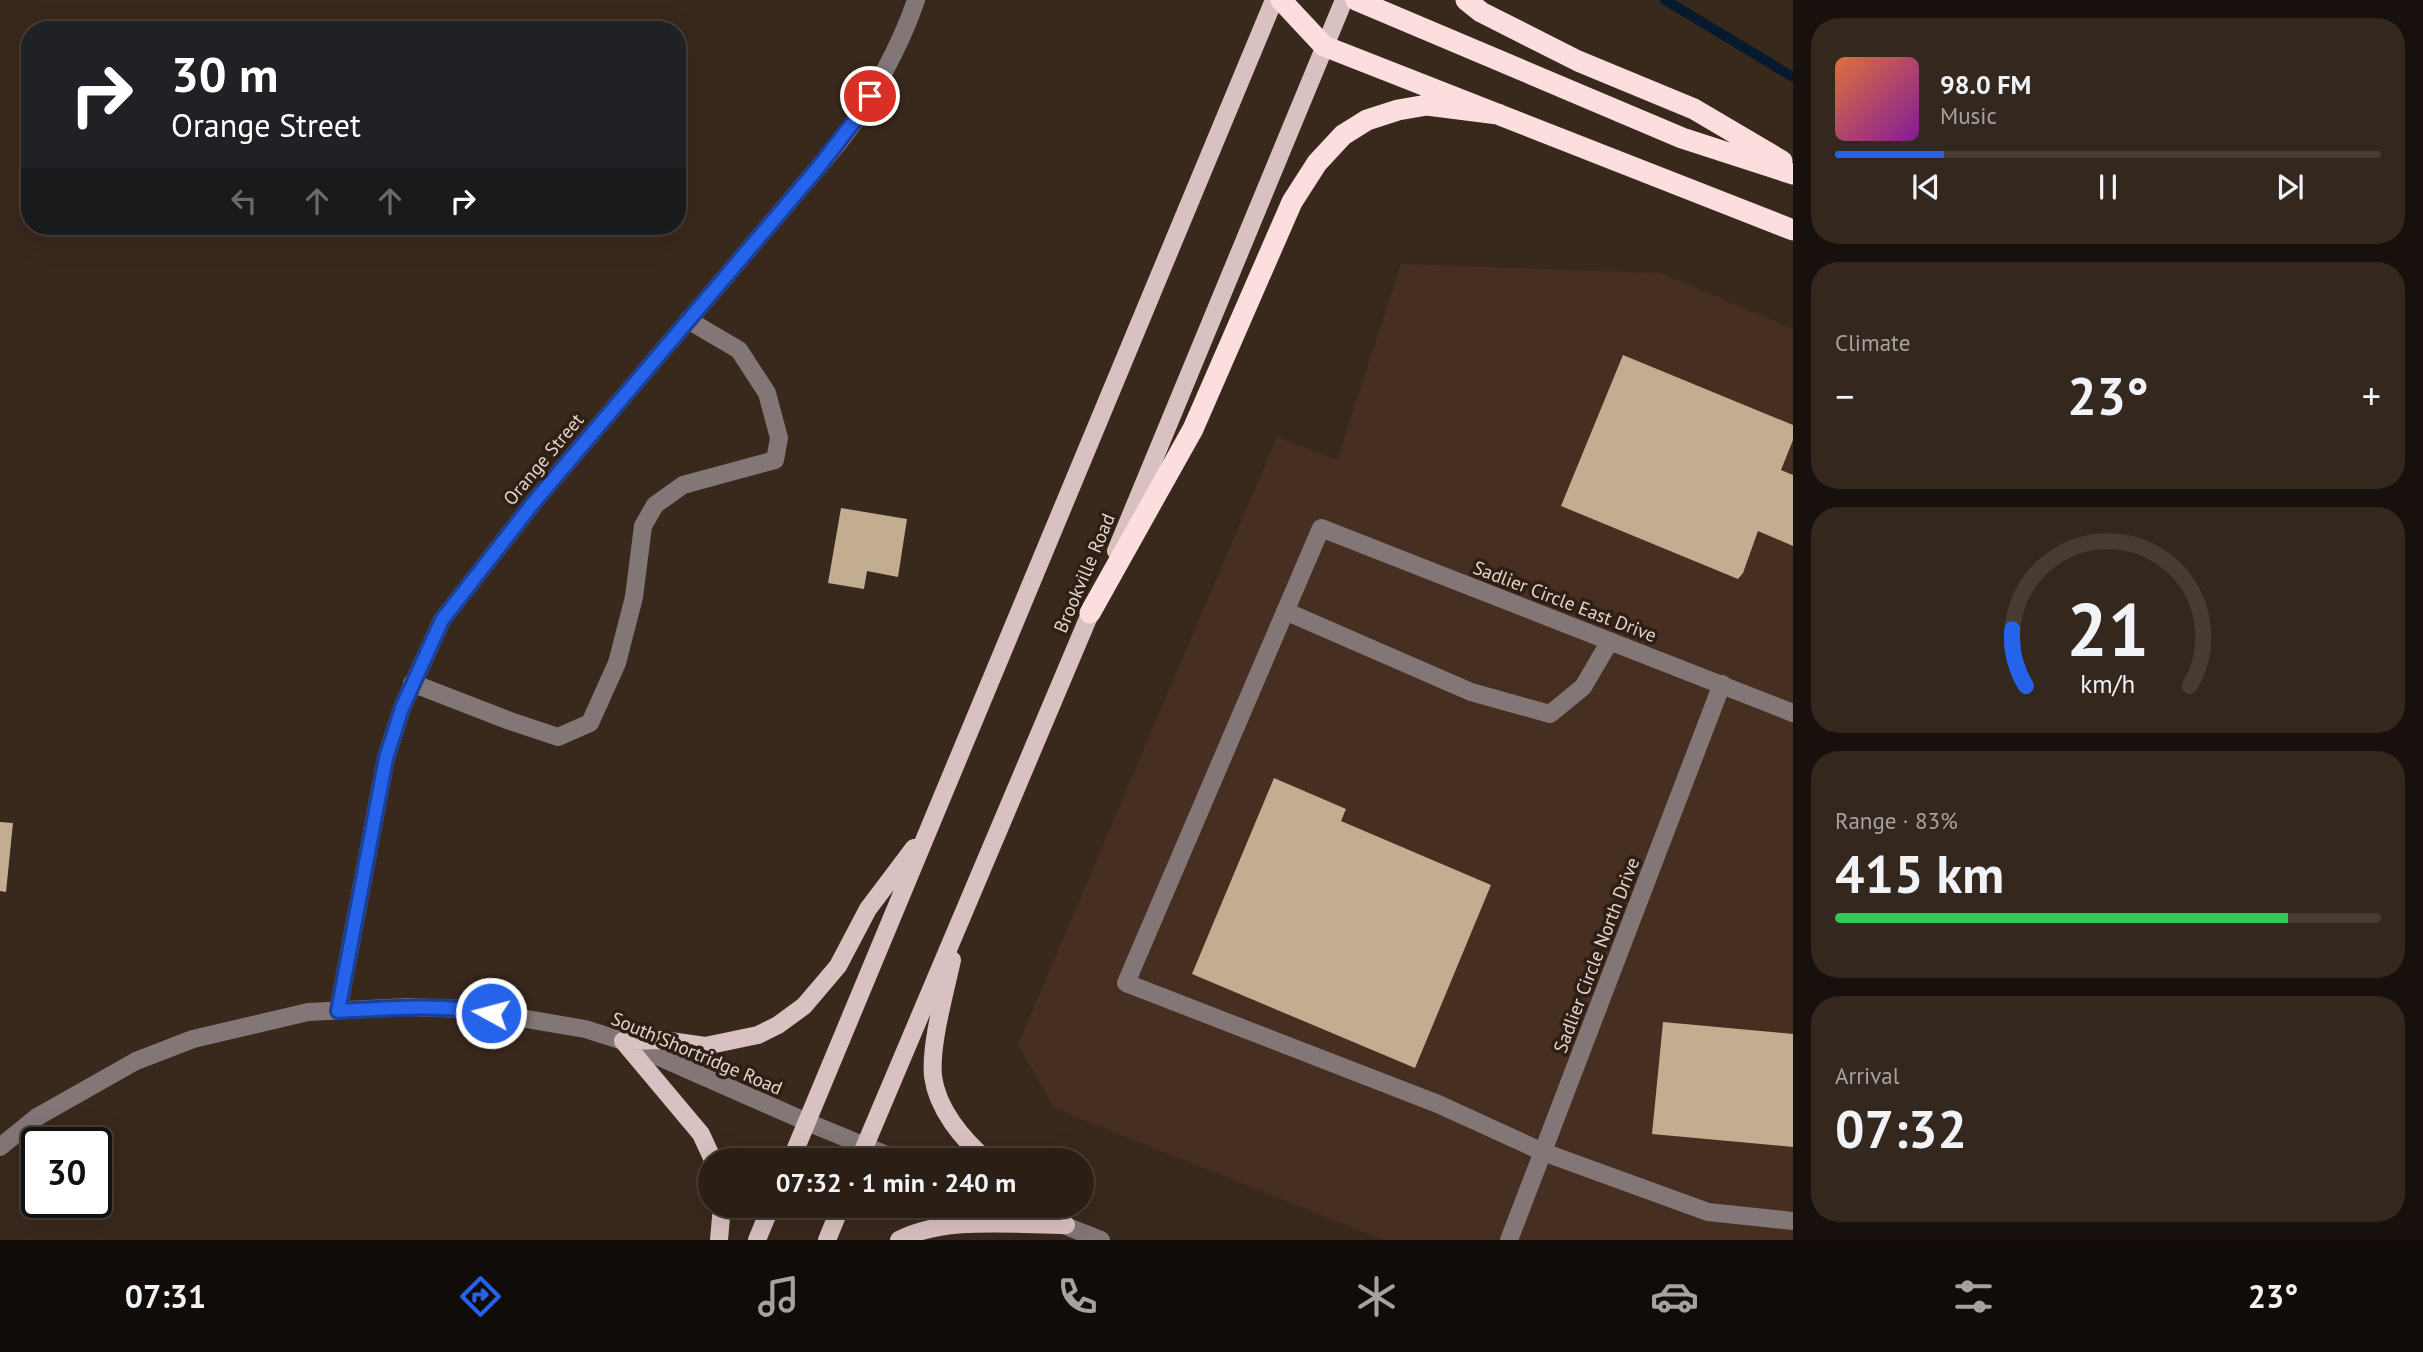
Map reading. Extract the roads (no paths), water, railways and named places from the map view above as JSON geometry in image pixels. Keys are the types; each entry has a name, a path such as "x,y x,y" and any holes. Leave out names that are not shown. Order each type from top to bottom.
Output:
{"highway":[{"path":"1281,0 1324,46 1793,230"},
{"path":"1356,0 1682,138 1793,174"},
{"path":"1465,0 1481,12 1578,61 1693,109 1793,167"},
{"path":"1090,613 1193,429 1292,202 1317,163 1351,130 1367,120 1398,110 1427,106 1498,114"}],"main road":[{"path":"796,1148 1274,0"},
{"name":"Brookville Road","path":"864,1148 1344,0"},
{"path":"623,1041 663,1040 705,1046 758,1035 778,1025 804,1006 831,975 868,909 932,825"},
{"path":"960,922 936,1041 933,1076 940,1102 972,1148"},
{"path":"623,1041 701,1135 707,1148"},
{"path":"719,1240 721,1218"},
{"path":"757,1240 766,1218"},
{"path":"827,1240 836,1218"},
{"path":"1057,1218 1066,1225"},
{"path":"899,1240 932,1228 961,1225 1066,1225"}],"street":[{"name":"Orange Street","path":"338,1011 386,758 412,683 442,620 534,502 817,169 859,115 895,48 916,0"},
{"path":"412,683 558,737 590,723 617,663 634,597 643,526 655,505 683,485 775,460 779,438 766,393 739,350 688,320"},
{"name":"Sadlier Circle East Drive","path":"1285,611 1321,528 1793,713"},
{"path":"1610,641 1583,687 1550,714 1471,692 1285,611 1126,983 1438,1104 1543,1152 1708,1212 1793,1221"},
{"name":"Sadlier Circle North Drive","path":"1509,1240 1722,684"},
{"name":"South Shortridge Road","path":"0,1147 37,1116 136,1061 193,1039 308,1012 407,1007 467,1009 585,1029 623,1041 807,1122 853,1148"},
{"path":"1048,1218 1101,1240"}],"waterway":[{"path":"1665,0 1793,77"}]}
